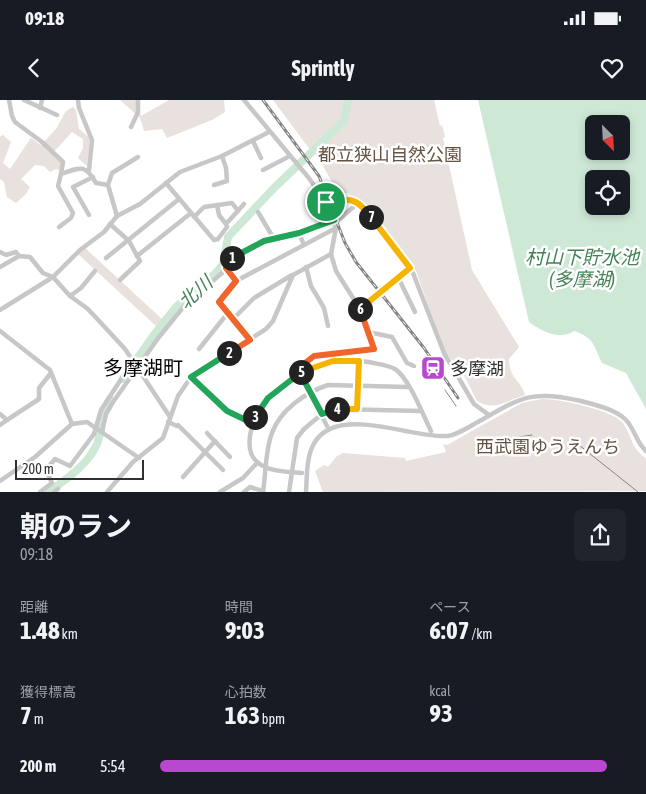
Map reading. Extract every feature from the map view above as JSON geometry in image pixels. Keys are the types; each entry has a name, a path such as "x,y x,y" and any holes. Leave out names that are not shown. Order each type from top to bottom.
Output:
{"street":[{"path":"10,100 12,116 15,122 42,142 64,162 58,186 73,213 71,218 59,227"},
{"path":"27,100 57,115"},
{"path":"40,108 42,100"},
{"path":"78,100 79,108 92,140 89,170"},
{"path":"131,127 138,112 138,100"},
{"path":"244,100 268,132 302,169 326,202 335,224 331,254 337,274 360,309 374,349 312,357 300,367 300,373 328,426"},
{"path":"0,310 52,278 80,250 104,232 117,216 140,204 185,169 222,156 268,132"},
{"path":"252,141 261,158"},
{"path":"214,185 227,182 222,156"},
{"path":"263,170 271,168 290,156"},
{"path":"117,216 108,185 112,173 138,157"},
{"path":"61,174 84,168 89,170 96,183 108,185"},
{"path":"89,215 73,187 93,176"},
{"path":"166,183 214,240 218,239 227,227 226,224 244,204"},
{"path":"106,258 179,198"},
{"path":"326,202 350,199 359,202 410,268 444,353 474,404 489,415"},
{"path":"250,340 219,302 236,281 304,245 335,224 359,202"},
{"path":"137,256 204,207 232,203 238,210"},
{"path":"217,205 219,215 226,224"},
{"path":"315,207 326,223"},
{"path":"258,212 274,239"},
{"path":"40,492 52,483 46,468 56,458 70,466 99,430 113,402 137,366 179,312 226,268 237,255 258,243 299,233 326,223 335,224"},
{"path":"110,224 127,239 140,261 120,280"},
{"path":"299,233 304,245"},
{"path":"0,252 6,255 16,252 19,256"},
{"path":"233,319 254,298 331,254"},
{"path":"0,267 19,256 30,257 43,273 52,278 70,296 88,309 125,349 170,417"},
{"path":"306,267 310,286 324,308 328,326"},
{"path":"226,268 236,281"},
{"path":"360,309 410,268"},
{"path":"70,296 81,288 95,271"},
{"path":"107,492 139,458 163,438 181,391 191,377 250,340 266,329 273,321 293,275"},
{"path":"398,277 415,312"},
{"path":"199,348 227,314"},
{"path":"0,331 51,373 72,424"},
{"path":"368,332 392,337 407,363 414,366"},
{"path":"99,430 101,410 133,361"},
{"path":"302,473 266,468 257,463 248,447 252,423 268,398 300,373 333,361 359,361 395,369 408,387 431,431"},
{"path":"357,409 359,361"},
{"path":"0,425 39,399 39,388 51,373"},
{"path":"191,377 227,411 252,423"},
{"path":"244,492 250,487 263,491 268,444 275,425 295,403 310,392 328,385 408,387"},
{"path":"306,492 309,457 312,446 320,436 333,428 347,425 378,426 444,436 456,434 520,399 538,395 555,395 596,405 622,417 646,451"},
{"path":"289,492 297,438 322,414 336,409 421,411"},
{"path":"0,414 7,420"},
{"path":"0,482 36,456 72,424 87,422 139,458"},
{"path":"168,422 178,425 223,470"},
{"path":"207,434 230,457"},
{"path":"183,477 215,441"},
{"path":"220,492 243,478 257,463"}],"green space":[{"path":"120,100 136,100 141,116 169,100 224,100 225,112 212,120 167,138 162,129 144,131 140,118"},
{"name":"都立狭山自然公園","path":"273,100 434,100 440,126 442,125 445,137 443,138 472,270 519,347 509,359 511,371 525,395 495,405 483,404 477,401 465,377 444,350 416,271 364,203 348,197 349,193 339,194 318,157 308,147"},
{"path":"73,107 76,110 79,129 90,138 87,166 78,158 83,148 83,139 72,132 52,154 62,164 60,170 56,169 50,172 44,166 35,165 21,179 30,187 26,194 16,203 7,197 4,182 0,179 0,137 3,135 11,142 3,163 10,169 31,138 41,145 56,129 66,111"},
{"path":"85,248 163,320 156,326 78,254"},
{"name":"西武園ゆうえんち","path":"542,399 572,403 618,418 626,428 637,451 646,458 646,491 323,492 315,471 324,465 328,467 337,456 343,453 405,458 406,461 446,452 443,444 447,445 522,403"}],"water":[{"name":"村山下貯水池 (多摩湖)","path":"478,100 646,100 646,409 626,373 602,363 590,339 586,336 574,331 568,334 557,335 539,329 529,322"}],"waterway":[{"name":"北川","path":"123,379 176,307 216,273 223,264 228,237 273,189 344,121 348,100"},
{"name":"北川","path":"49,492 76,471 93,452 110,399"}],"tram line":[{"path":"445,390 456,406"},
{"path":"506,439 532,435"},
{"path":"574,441 638,492"}],"railway":[{"path":"263,100 319,176 345,243 356,262 424,348 458,398"}],"place":[{"name":"多摩湖","path":"433,368"}],"district":[{"name":"多摩湖町","path":"143,367"}],"route":[{"path":"326,202 334,220 299,233 258,243 230,260 226,268 236,281 219,302 250,340 191,377 227,411 252,423 259,408 268,398 279,387 300,373 322,414 332,409 357,409 359,361 323,363 300,373 299,369 309,358 314,356 374,349 360,309 410,268 360,202 350,199 326,202"}]}
